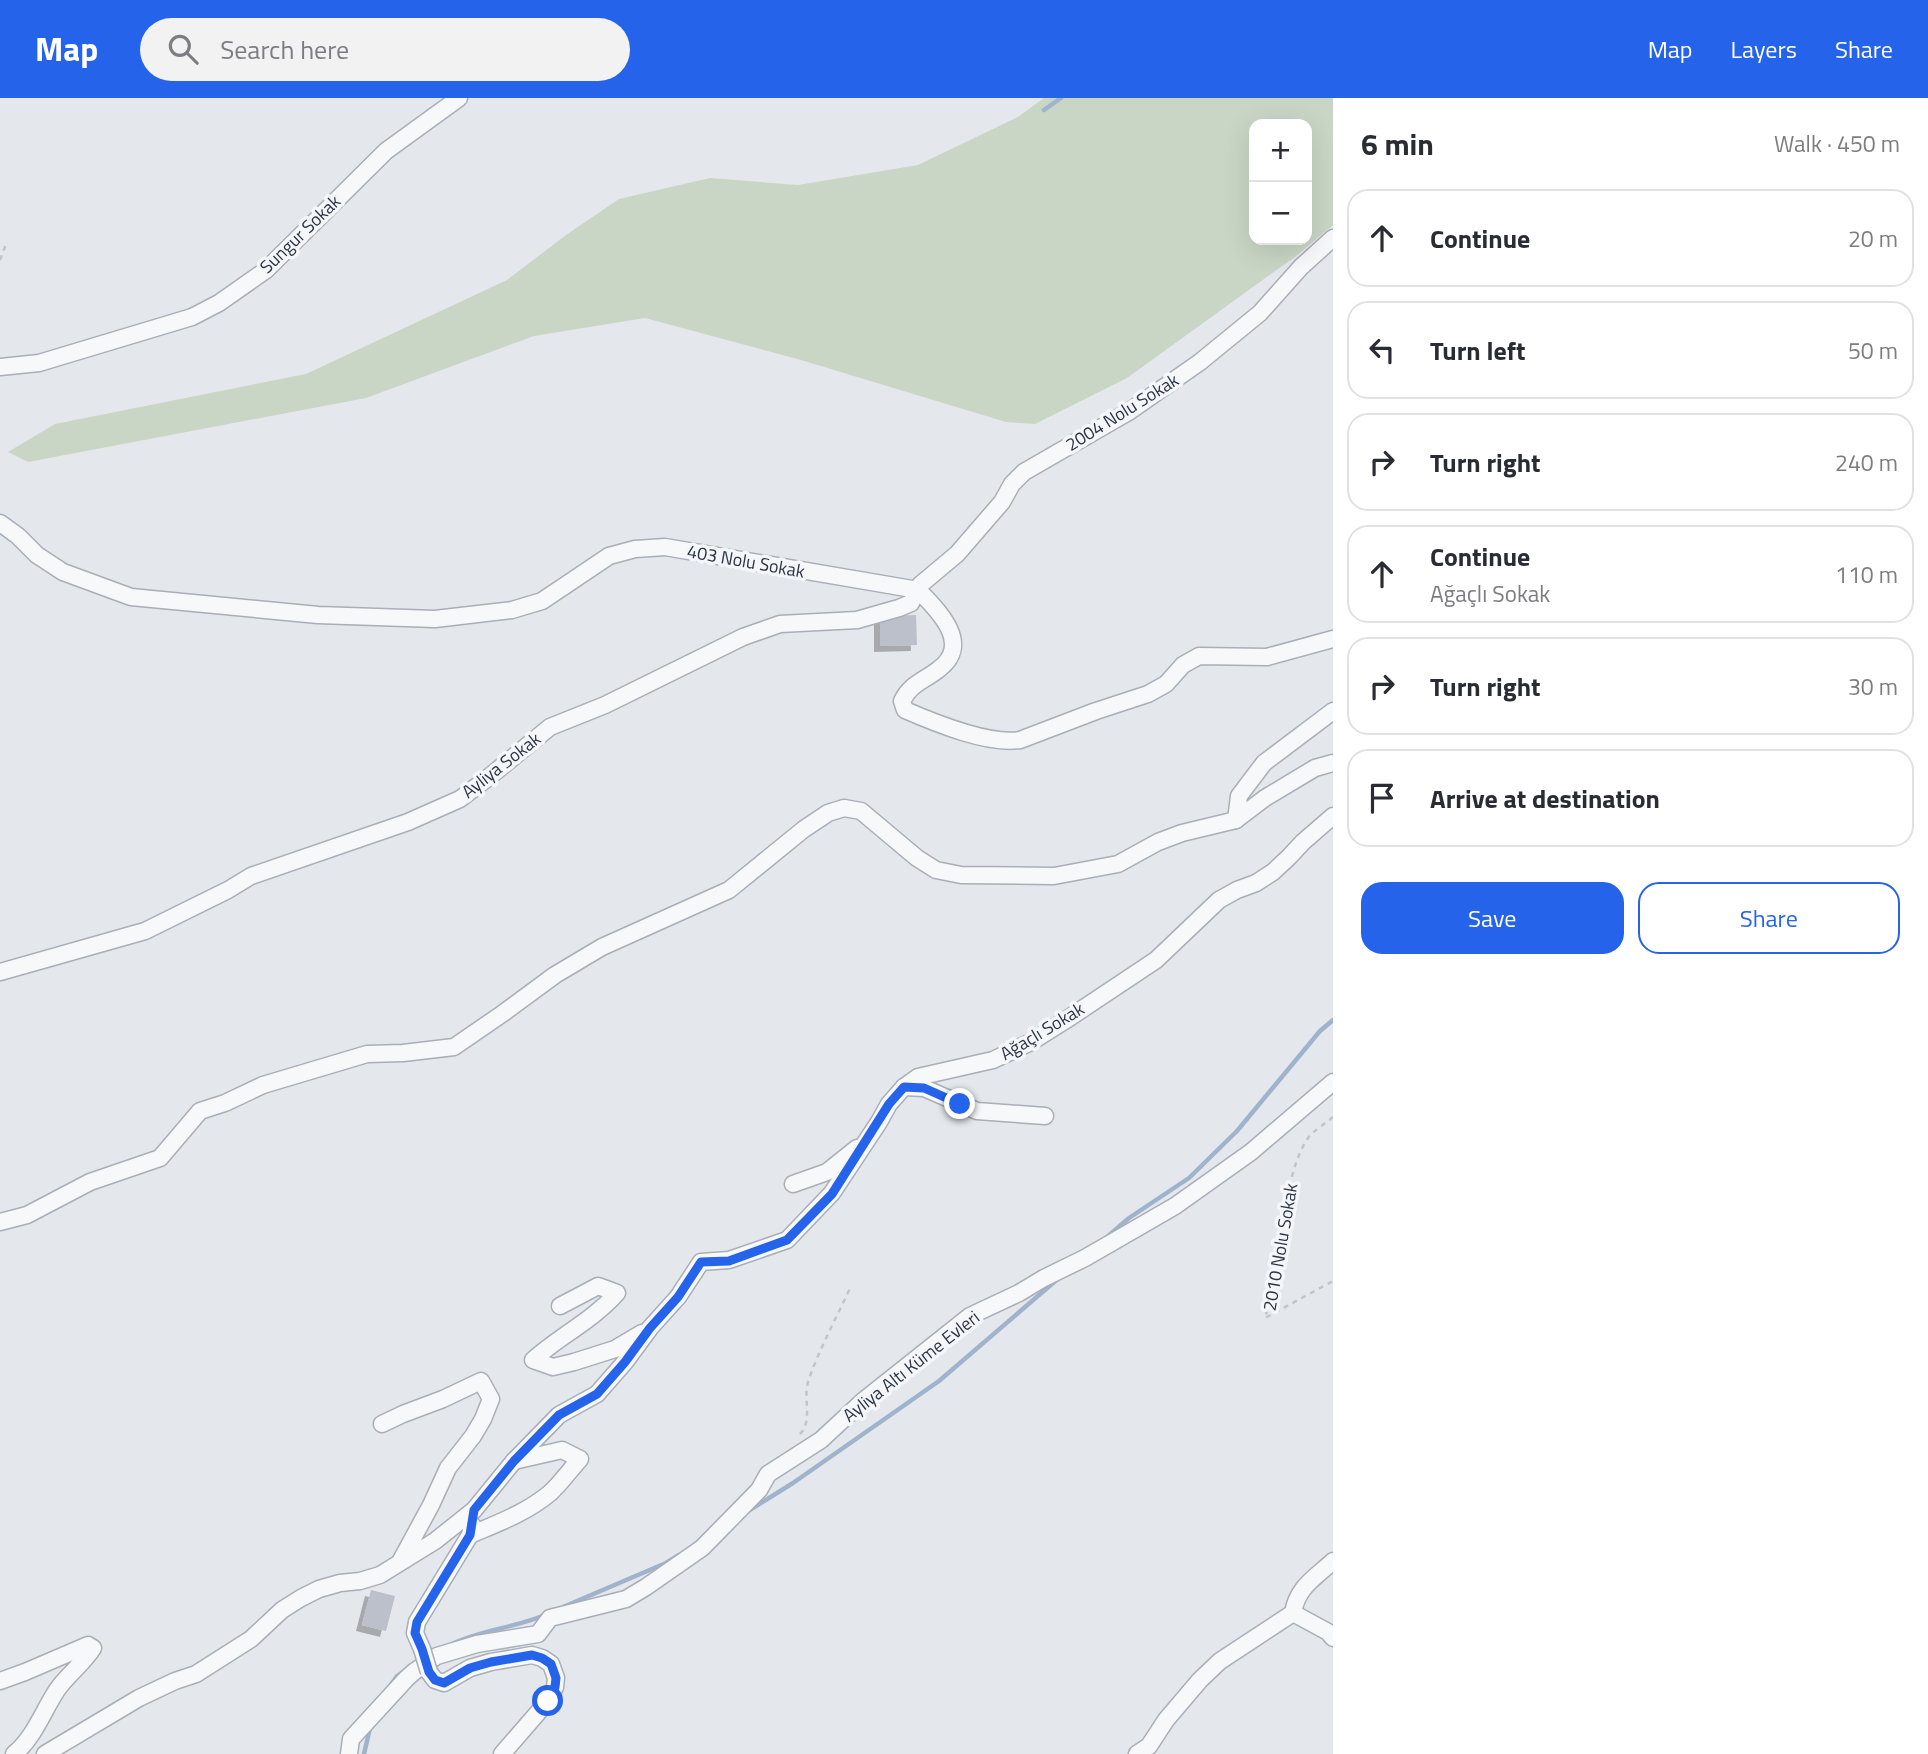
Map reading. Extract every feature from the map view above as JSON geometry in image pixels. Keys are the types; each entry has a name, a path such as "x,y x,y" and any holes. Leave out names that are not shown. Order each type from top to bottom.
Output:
{"street":[{"name":"Sungur Sokak","path":"0,367 39,363 192,317 219,303 266,270 386,151 459,98"},
{"name":"2004 Nolu Sokak","path":"918,590 957,554 1024,472 1130,411 1200,362 1260,313 1301,267 1333,238"},
{"name":"403 Nolu Sokak","path":"0,523 37,555 63,572 131,597 318,615 435,619 512,610 542,601 609,556 635,549 665,547 918,590"},
{"path":"918,590 935,608 954,639 951,658 908,689 902,701 905,710 989,740 1020,740 1148,694 1166,684 1183,664 1199,656 1267,657 1333,639"},
{"name":"Ayliya Sokak","path":"0,972 145,931 251,876 429,813 460,799 550,727 605,705 743,637 779,624 857,620 911,603 918,590"},
{"path":"1236,820 1240,796 1264,763 1333,711"},
{"path":"0,1222 27,1215 90,1182 160,1158 200,1111 225,1103 262,1085 367,1054 454,1047 555,975 602,947 729,890 804,829 828,813 844,808 861,811 917,859 936,870 961,875 1054,876 1118,864 1158,842 1182,833 1236,820 1265,798 1315,768 1333,762"},
{"name":"Ağaçlı Sokak","path":"650,1328 678,1297 701,1262 729,1261 787,1240 832,1194 889,1104 904,1087 918,1077 993,1060 1031,1042 1066,1020 1156,960 1219,900 1273,872 1333,816"},
{"name":"Ayliya Altı Küme Evleri","path":"349,1754 351,1740 415,1671 437,1656 477,1644 538,1634 550,1618 626,1599 702,1548 759,1490 768,1474 821,1440 863,1401 970,1316 1085,1258 1175,1206 1251,1152 1333,1082"},
{"path":"904,1087 924,1088 977,1111 1045,1116"},
{"path":"793,1184 827,1172 867,1140"},
{"path":"560,1306 598,1286 617,1293 604,1308 533,1360 553,1367 615,1349 650,1328"},
{"path":"46,1754 147,1693 196,1675 251,1639 282,1609 301,1598 319,1589 380,1575 435,1541 474,1510 514,1461 559,1415 597,1394 650,1328"},
{"path":"382,1424 481,1381 491,1399 473,1436 448,1468 432,1505 399,1564"},
{"path":"470,1535 536,1504 552,1491 580,1459 562,1450 514,1461"},
{"path":"474,1510 470,1535 417,1622 415,1633 429,1672 435,1680 444,1683 470,1668 491,1662 532,1655 551,1664 556,1678 548,1701 502,1754"},
{"path":"1137,1754 1149,1745 1200,1680 1220,1661 1293,1613 1299,1592 1333,1561"},
{"path":"1293,1613 1328,1632 1333,1638"},
{"path":"0,1681 88,1645 93,1648 59,1687 27,1741 14,1754"}],"path":[{"path":"0,260 6,244"},
{"name":"2010 Nolu Sokak","path":"1333,1117 1310,1135 1295,1169 1265,1318 1333,1281"},
{"path":"799,1436 808,1417 808,1383 851,1286"}],"green space":[{"path":"1044,98 1333,98 1333,225 1312,243 1312,119 1249,119 1249,245 1309,245 1127,378 1035,424 1006,422 801,360 645,318 534,336 366,398 28,462 8,452 55,424 306,374 507,280 619,199 710,178 798,185 918,165 1018,117"}],"building":[{"path":"916,615 917,645 880,646 880,616"},
{"path":"371,1590 395,1596 386,1631 362,1625"}],"waterway":[{"path":"1044,110 1061,98"},
{"path":"1107,1237 1129,1218 1189,1178 1237,1131 1320,1031 1333,1020"},
{"path":"748,1511 793,1483 939,1381 1060,1277"},
{"path":"563,1607 679,1555"},
{"path":"450,1645 545,1615"},
{"path":"390,1686 403,1672"},
{"path":"364,1754 370,1728"}],"route":[{"path":"548,1701 556,1678 551,1664 532,1655 470,1668 444,1683 435,1680 429,1672 415,1633 417,1622 470,1535 474,1510 514,1461 559,1415 597,1394 678,1297 701,1262 729,1261 787,1240 802,1226 832,1194 889,1104 904,1087 924,1088 960,1104"}]}
